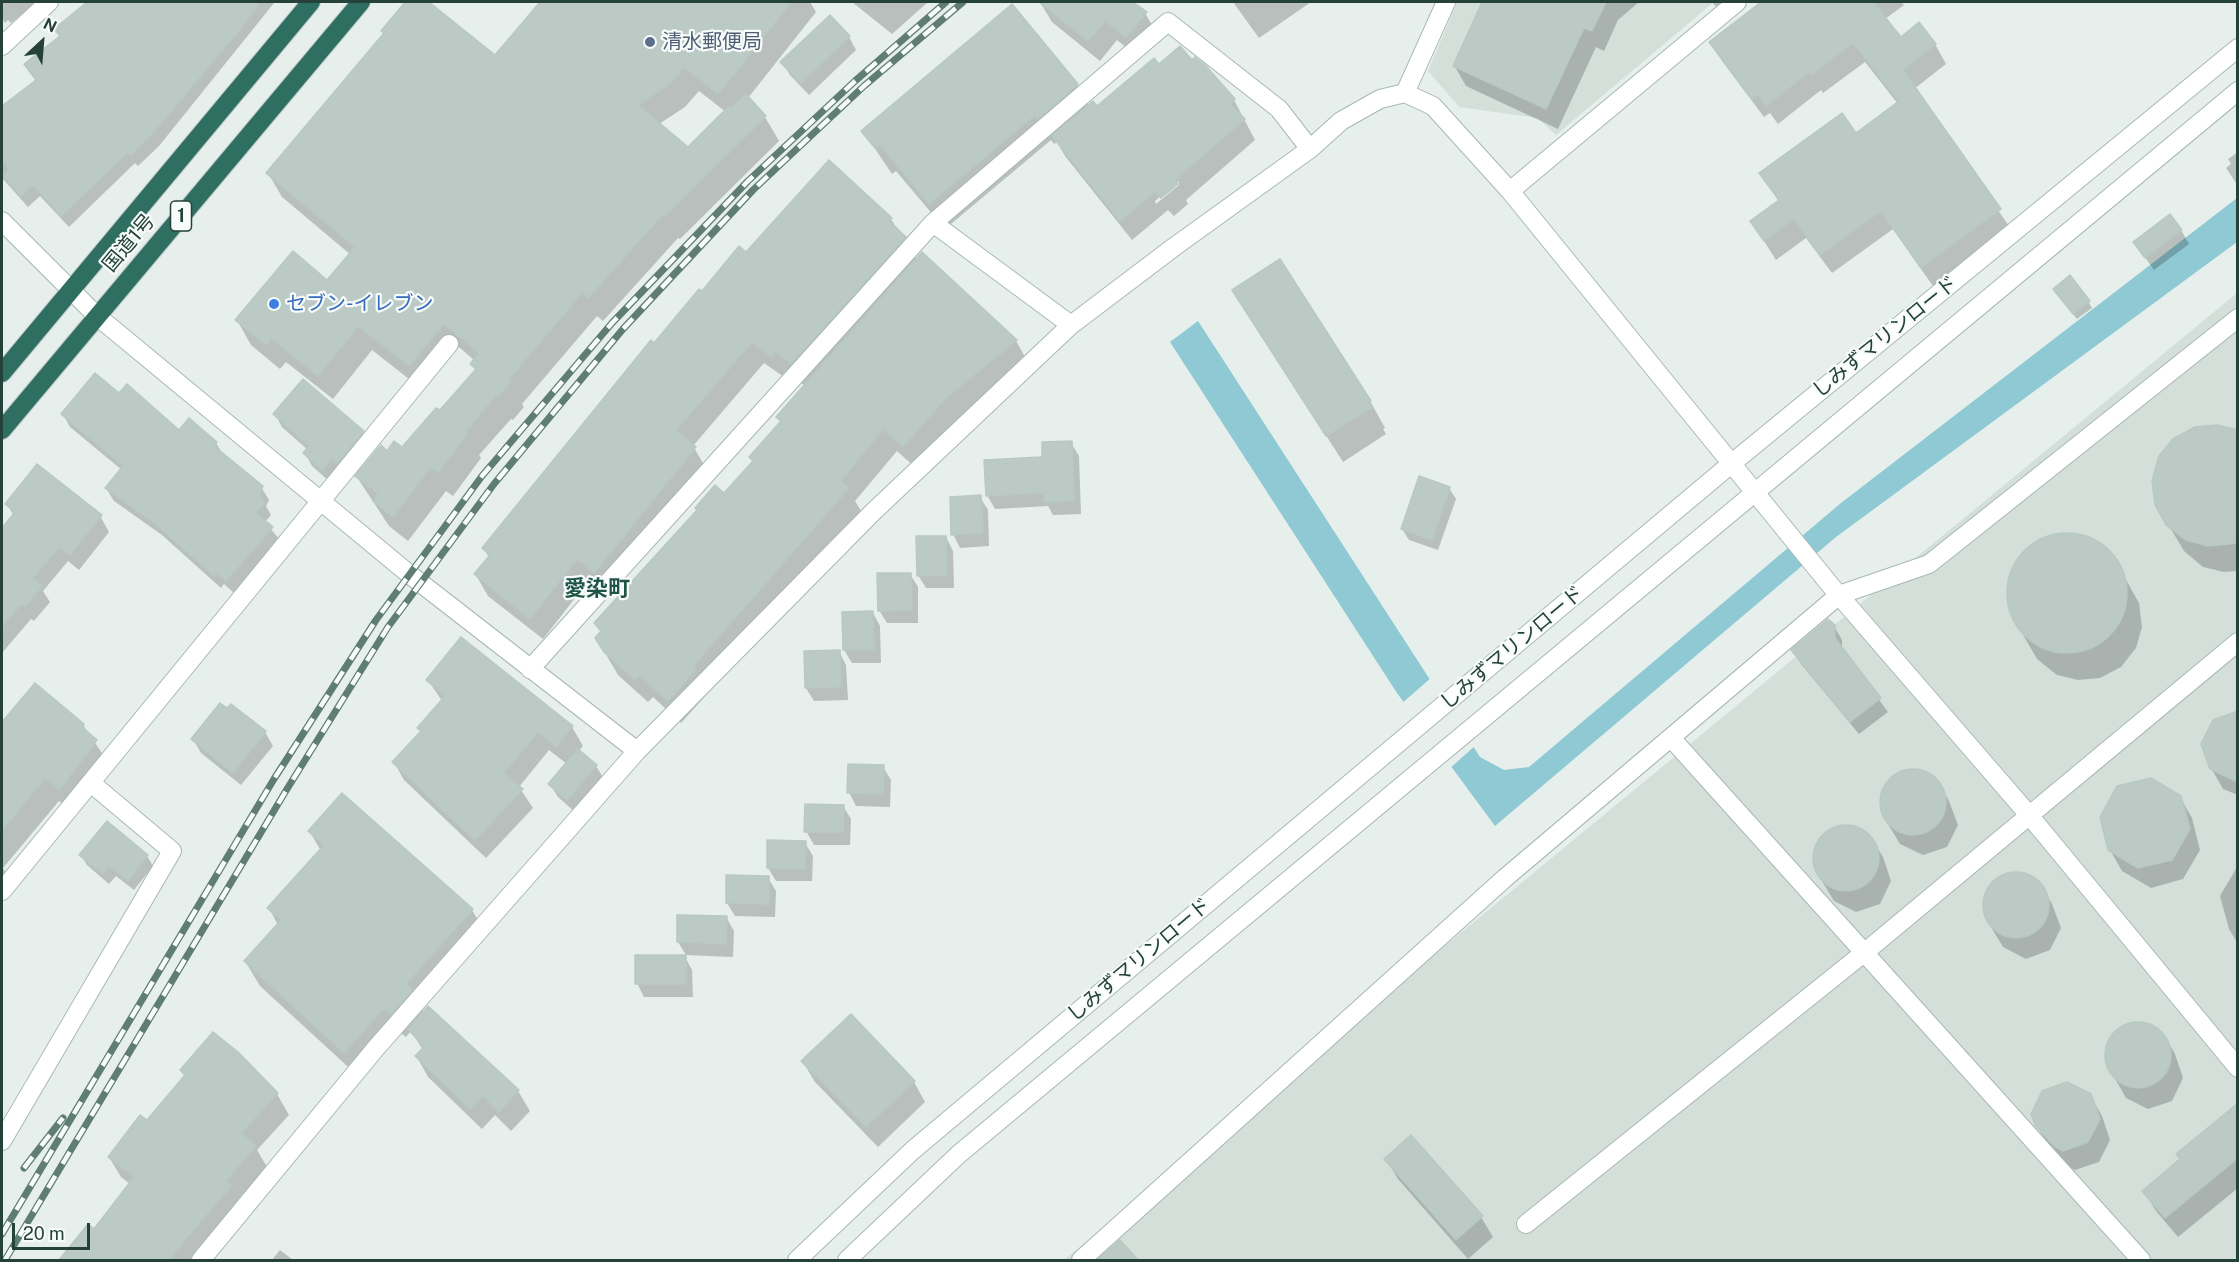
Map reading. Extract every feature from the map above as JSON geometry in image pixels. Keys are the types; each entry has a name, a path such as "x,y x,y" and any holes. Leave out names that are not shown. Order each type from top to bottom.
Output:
{"highway":[{"name":"国道1号","path":"2,373 311,2"},
{"name":"国道1号","path":"2,430 361,2"}],"street":[{"path":"2,45 49,2"},
{"path":"1405,93 1446,2"},
{"path":"1510,191 1737,2"},
{"path":"530,669 933,223 1168,22 1279,109 1310,149"},
{"name":"しみずマリンロード","path":"797,1260 913,1150 1731,464 2238,48"},
{"name":"しみずマリンロード","path":"847,1260 959,1154 2238,92"},
{"path":"201,1260 383,1039 637,751 873,512 1071,325 1310,149 1341,121 1380,99 1405,93 1433,106 1510,191 1835,590 2029,815 2238,1068"},
{"path":"2,221 97,316 320,502 637,751"},
{"path":"933,223 1071,325"},
{"path":"1081,1260 1505,878 1672,739 1835,590 1929,564 2238,318"},
{"path":"2,891 449,344"},
{"path":"1526,1224 1865,952 2238,642"},
{"path":"1672,739 2141,1260"},
{"path":"2,1142 172,851 92,783"}],"shaded area":[{"path":"1457,2 1714,2 1556,135 1538,118 1459,107 1428,71"},
{"path":"2237,293 2237,1260 1064,1260"}],"water":[{"path":"2237,198 2237,242 1836,537 1495,826 1397,693 1170,342 1198,321 1480,757 1504,770 1529,767 1841,503"}],"pier":[{"path":"1432,677 1476,745 1449,769 1401,704"}],"building":[{"path":"87,2 260,2 237,33 152,134 131,155 128,152 61,216 33,185 21,196 2,176 9,169 2,160 2,106 36,80 24,64 60,36 54,29"},
{"path":"405,2 429,2 495,55 540,2 791,2 718,94 684,67 671,83 638,105 688,147 729,106 731,108 746,94 766,116 665,216 663,214 588,298 582,293 508,380 511,382 498,397 496,395 466,431 468,433 438,473 431,467 393,517 373,501 378,494 355,476 381,445 387,451 394,441 402,447 436,408 440,410 476,369 470,364 479,353 444,324 409,366 358,326 318,376 271,338 266,345 235,320 293,251 327,280 355,247 266,173 384,33 381,31"},
{"path":"1039,2 1133,2 1147,12 1126,37 1105,21 1088,41"},
{"path":"1482,2 1606,2 1592,31 1584,28 1546,109 1453,66"},
{"path":"1761,2 1873,2 1901,37 1919,22 1936,44 1903,70 2001,209 1921,268 1881,211 1820,255 1794,219 1764,241 1750,221 1779,200 1759,173 1842,113 1856,133 1899,101 1853,43 1811,75 1809,72 1766,106 1758,94 1752,99 1709,42"},
{"path":"1012,4 1078,84 1038,119 1035,115 929,204 880,145 875,148 861,131"},
{"path":"830,15 850,36 801,83 780,62"},
{"path":"1180,46 1192,60 1195,57 1206,66 1235,99 1230,104 1245,119 1175,180 1178,184 1161,198 1156,191 1120,221 1052,136 1093,101 1097,106 1154,58 1159,64"},
{"path":"829,160 892,218 889,221 906,237 791,364 775,351 771,357 752,342 676,430 696,447 594,573 577,559 530,619 474,574 490,555 482,548 651,340 654,343 699,289 702,291 739,246 746,252"},
{"path":"2170,214 2182,230 2145,258 2133,242"},
{"path":"922,252 1017,340 945,399 903,447 883,429 841,481 849,488 693,666 696,669 668,701 639,675 635,680 604,652 595,638 601,631 594,623 697,510 695,508 715,485 724,493 753,461 749,457 781,421 776,417"},
{"path":"1280,259 1371,401 1369,402 1372,407 1326,436 1232,290"},
{"path":"2070,275 2090,301 2073,314 2053,289"},
{"path":"95,373 119,393 127,384 179,430 189,418 217,442 214,446 263,486 259,496 265,502 256,513 273,527 226,581 216,573 214,576 153,522 105,488 123,466 61,414"},
{"path":"303,379 364,431 337,463 332,458 322,470 303,453 309,446 273,414"},
{"path":"2217,425 2238,430 2238,543 2208,546 2186,540 2166,525 2155,505 2152,481 2159,456 2173,439 2195,427"},
{"path":"1072,441 1074,501 1044,502 1044,493 986,496 984,460 1042,457 1042,442"},
{"path":"37,464 102,515 70,555 59,547 33,578 42,586 25,607 21,604 2,627 2,528 15,512 5,504"},
{"path":"1419,476 1450,487 1432,540 1401,529"},
{"path":"981,495 983,533 951,535 950,497"},
{"path":"2067,533 2090,537 2110,550 2123,570 2127,593 2123,616 2110,636 2090,649 2067,653 2044,649 2024,636 2011,616 2007,593 2011,570 2024,550 2044,537"},
{"path":"916,536 946,536 947,575 917,576"},
{"path":"877,573 911,573 912,610 878,611"},
{"path":"873,611 874,650 843,650 842,612"},
{"path":"1828,619 1835,625 1835,638 1881,698 1850,722 1791,650"},
{"path":"461,637 573,726 556,747 538,732 504,773 523,789 475,840 392,762 421,731 417,728 445,696 426,680"},
{"path":"840,650 841,687 805,688 804,651"},
{"path":"35,683 84,724 82,727 97,740 59,790 45,778 2,830 2,722"},
{"path":"220,703 227,708 231,704 266,731 233,773 191,739"},
{"path":"2238,711 2238,782 2210,769 2201,744 2213,720"},
{"path":"578,749 597,765 567,800 548,784"},
{"path":"848,764 884,765 883,794 847,793"},
{"path":"1913,769 1926,772 1936,779 1943,789 1946,802 1943,815 1936,825 1926,832 1913,835 1900,832 1890,825 1883,815 1880,802 1883,789 1890,779 1900,772"},
{"path":"2151,778 2181,796 2190,829 2172,860 2138,868 2108,850 2100,817 2117,786"},
{"path":"342,793 473,909 406,984 412,990 391,1014 384,1008 344,1053 244,961 281,920 267,908 324,845 308,831"},
{"path":"805,804 844,805 843,832 804,832"},
{"path":"107,821 148,855 128,881 109,866 103,874 79,855"},
{"path":"1846,825 1859,828 1869,835 1876,845 1879,858 1876,871 1869,881 1859,888 1846,891 1833,888 1823,881 1816,871 1813,858 1816,845 1823,835 1833,828"},
{"path":"767,840 806,841 805,869 767,868"},
{"path":"2016,872 2029,875 2039,882 2046,892 2049,905 2046,918 2039,928 2029,935 2016,938 2003,935 1993,928 1986,918 1983,905 1986,892 1993,882 2003,875"},
{"path":"726,875 769,876 769,904 726,903"},
{"path":"677,915 727,916 726,944 677,942"},
{"path":"635,955 686,955 686,984 635,984"},
{"path":"428,1006 519,1090 499,1112 483,1096 470,1109 415,1056 424,1047 408,1029"},
{"path":"851,1014 915,1081 866,1127 801,1061"},
{"path":"2138,1022 2151,1025 2161,1032 2168,1042 2171,1055 2168,1068 2161,1078 2151,1085 2138,1088 2125,1085 2115,1078 2108,1068 2105,1055 2108,1042 2115,1032 2125,1025"},
{"path":"213,1032 238,1052 278,1093 241,1133 256,1146 226,1181 231,1186 168,1260 59,1260 88,1224 94,1229 134,1177 108,1157 140,1115 147,1120 185,1075 180,1070"},
{"path":"2067,1082 2091,1094 2100,1119 2088,1142 2063,1151 2054,1146 2035,1125 2031,1114 2042,1091"},
{"path":"2238,1103 2238,1158 2165,1218 2142,1191 2180,1159 2176,1154"},
{"path":"1411,1135 1483,1216 1456,1240 1384,1159"},
{"path":"1120,1240 1138,1260 1097,1260"}],"railway":[{"path":"2,1234 274,779 376,620 482,476 612,323 748,181 855,81 946,2"},
{"path":"5,1260 287,789 388,627 494,484 623,329 753,190 864,86 963,2"},
{"path":"24,1168 63,1118"}],"place":[{"name":"清水郵便局","path":"650,42"},
{"name":"セブン-イレブン","path":"274,304"}],"district":[{"name":"愛染町","path":"597,589"}]}
